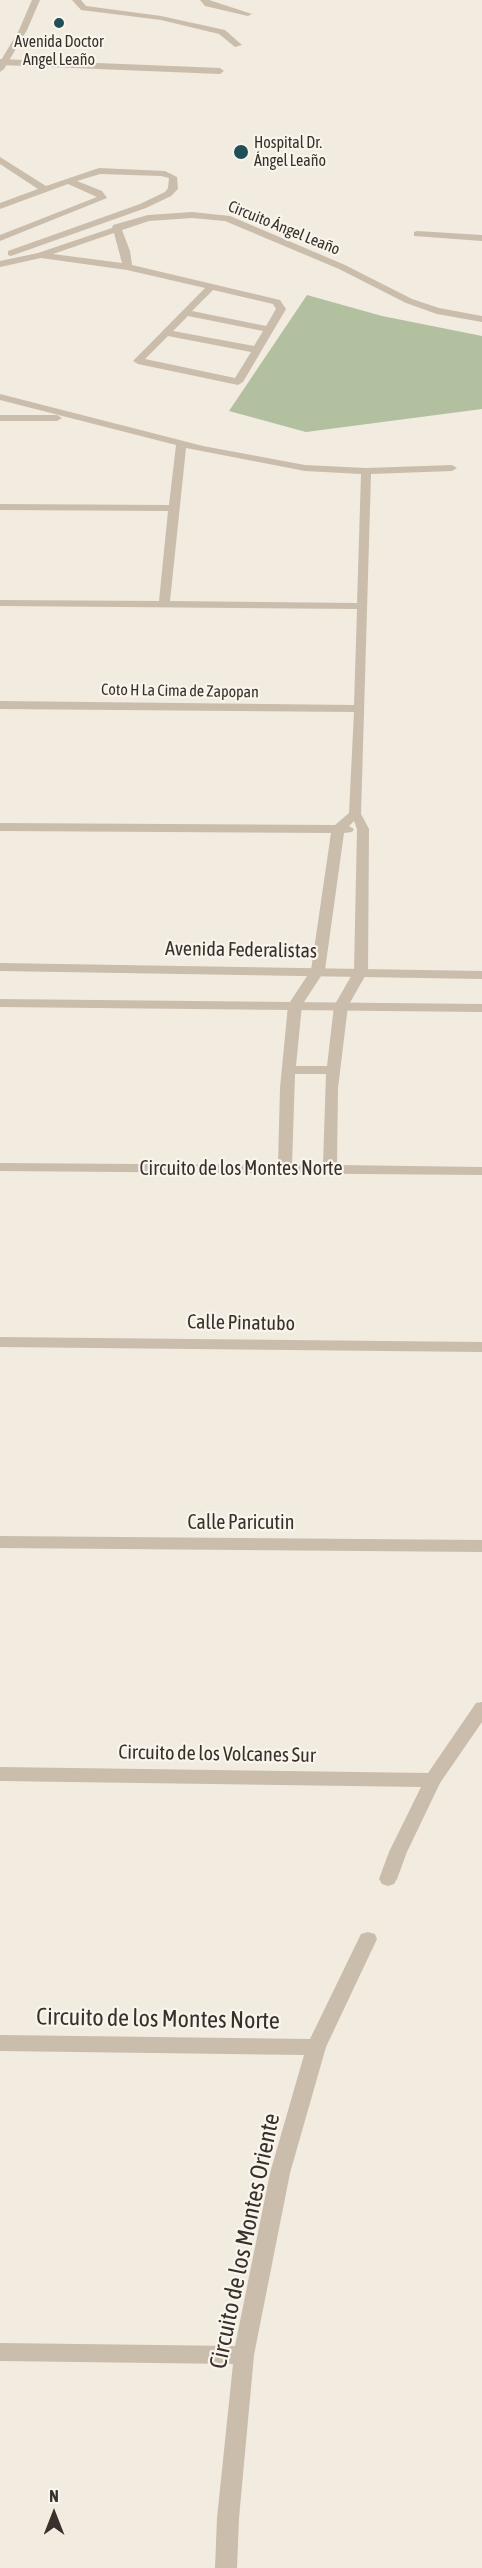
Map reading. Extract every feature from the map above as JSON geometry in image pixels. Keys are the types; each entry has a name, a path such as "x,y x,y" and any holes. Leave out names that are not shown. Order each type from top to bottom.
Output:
{"street":[{"path":"36,0 2,64 220,71"},
{"path":"76,0 84,8 186,23 222,32 238,45"},
{"path":"120,0 120,12"},
{"path":"204,0 208,4 248,14"},
{"path":"0,160 45,189"},
{"path":"0,206 99,171 162,173 173,177 173,189 168,194 143,206 0,257"},
{"path":"0,238 102,198 99,193 68,181"},
{"name":"Circuito Ángel Leaño","path":"0,264 41,255 116,227 148,218 192,215 226,218 342,267 409,301 437,311 482,319"},
{"path":"116,227 125,251 127,267"},
{"path":"417,234 482,238"},
{"path":"41,255 127,267 277,302 281,309 238,382 138,361 211,287"},
{"path":"186,313 269,329"},
{"path":"166,333 257,350"},
{"path":"0,397 181,444 305,468 366,471 452,468"},
{"path":"0,418 79,418"},
{"path":"164,603 181,444"},
{"path":"330,1169 333,1070 340,1006 361,971 363,829 355,814 366,471"},
{"path":"0,507 174,508"},
{"path":"0,603 362,606"},
{"name":"Coto H La Cima de Zapopan","path":"0,705 360,709"},
{"path":"285,1169 289,1070 295,1005 318,970 338,829 355,814"},
{"path":"0,827 363,829"},
{"name":"Avenida Federalistas","path":"0,967 318,970 482,975"},
{"path":"0,1003 482,1008"},
{"path":"289,1070 333,1070"},
{"name":"Circuito de los Montes Norte","path":"0,1167 482,1171"},
{"name":"Calle Pinatubo","path":"0,1342 482,1347"},
{"name":"Calle Paricutin","path":"0,1542 482,1546"},
{"path":"388,1879 398,1852 433,1780 482,1708"},
{"name":"Circuito de los Volcanes Sur","path":"0,1774 433,1780"},
{"name":"Circuito de los Montes Oriente","path":"226,2568 228,2518 244,2355 280,2173 316,2047 368,1939"},
{"name":"Circuito de los Montes Norte","path":"0,2043 316,2047"},
{"path":"0,2352 244,2355"}],"green space":[{"path":"307,295 382,316 482,336 482,409 306,432 229,411"}],"place":[{"name":"Avenida Doctor Angel Leaño","path":"59,23"},
{"name":"Hospital Dr. Ángel Leaño","path":"241,152"}]}
